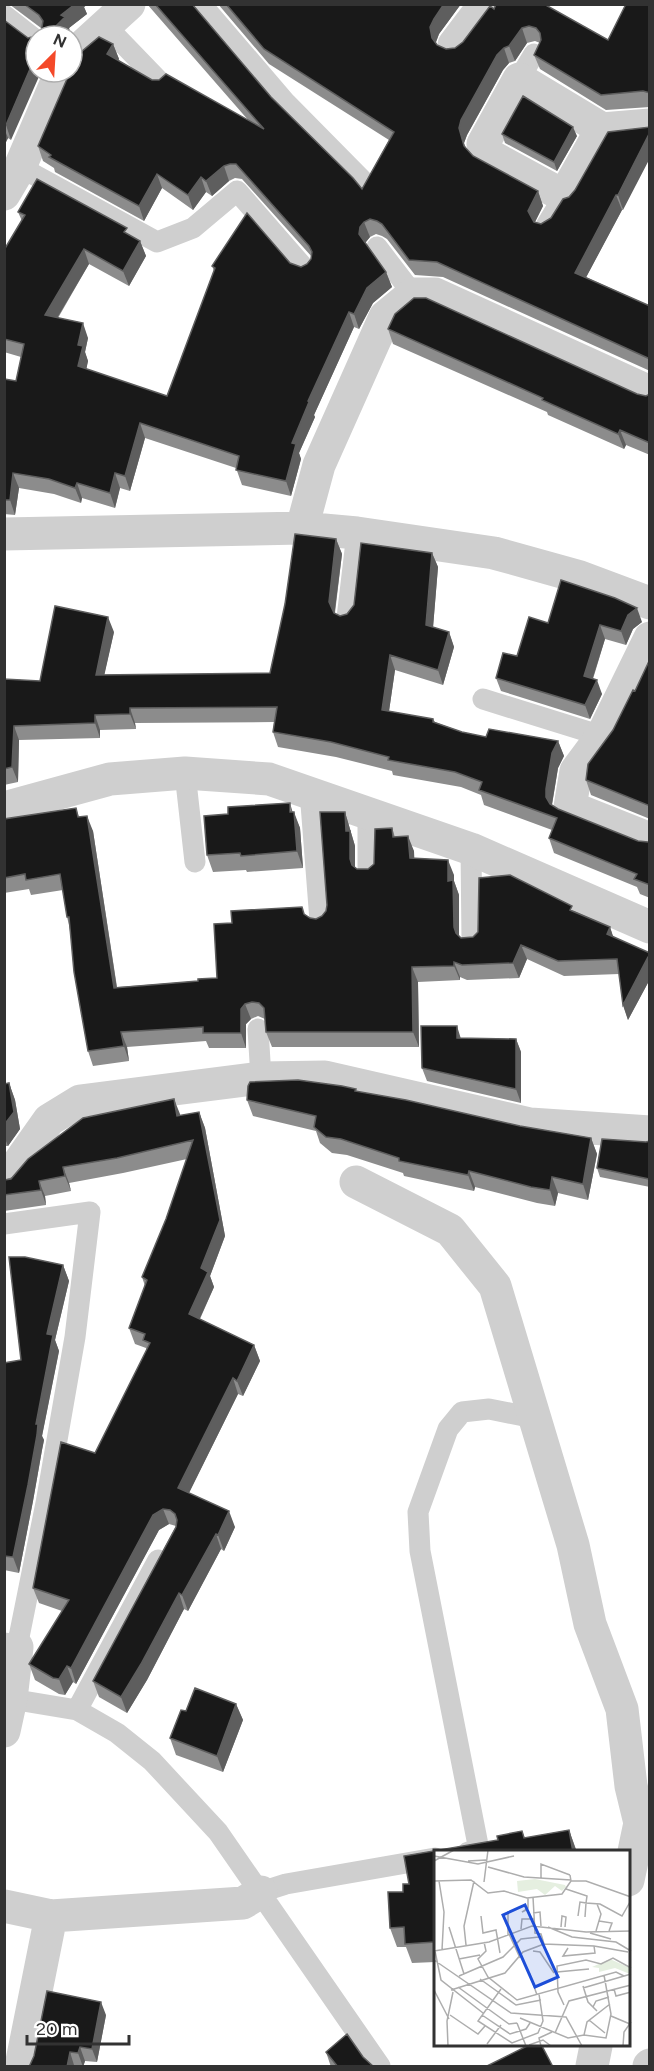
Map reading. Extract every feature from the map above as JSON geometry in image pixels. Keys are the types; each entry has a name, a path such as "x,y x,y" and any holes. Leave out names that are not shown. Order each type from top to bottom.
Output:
{"street":[{"path":"454,45 485,4"},
{"path":"84,45 117,15"},
{"path":"602,129 564,196 487,154 483,144 526,66 602,129 650,125"},
{"path":"12,181 56,84"},
{"path":"303,528 319,465 385,317 413,294 435,294 650,392"},
{"path":"4,534 303,528 357,533 494,553 580,577 650,603"},
{"path":"650,638 602,736 576,771 570,807 650,839"},
{"path":"4,808 110,779 185,773 269,779 310,791 471,849 650,927"},
{"path":"4,1180 8,1178 48,1120 80,1101 261,1078 325,1077 530,1124 650,1132"},
{"path":"356,1182 450,1230 495,1286 573,1545 590,1624 622,1709 631,1786 640,1823 630,1870"},
{"path":"4,1731 11,1699 11,1645"},
{"path":"4,1906 51,1916 243,1903 261,1892"},
{"path":"21,2067 51,1916"},
{"path":"592,2067 596,2047"}],"lane":[{"path":"201,4 286,103 364,182"},
{"path":"4,15 24,31"},
{"path":"117,15 160,83"},
{"path":"12,181 157,242 193,228 237,191 305,269"},
{"path":"546,226 564,196"},
{"path":"377,247 413,294"},
{"path":"347,618 357,533"},
{"path":"483,699 602,736"},
{"path":"185,773 195,862"},
{"path":"310,791 320,921"},
{"path":"368,812 368,873"},
{"path":"471,849 472,942"},
{"path":"258,1029 261,1078"},
{"path":"4,1224 90,1212 75,1337 46,1503 11,1645"},
{"path":"479,1850 420,1551 418,1512 448,1429 462,1412 489,1409 534,1418"},
{"path":"77,1710 165,1548"},
{"path":"11,1699 77,1710 117,1733 152,1761 218,1832 380,2067"},
{"path":"261,1892 286,1884 434,1858"}],"building":[{"path":"24,4 75,4 61,15 65,17 58,24 42,24 39,15"},
{"path":"155,4 192,4 271,97 362,189 394,132 264,49 226,4 444,4 430,27 432,38 437,45 446,49 455,48 463,42 490,6 494,9 496,4 544,4 608,40 626,4 650,4 650,93 643,91 601,95 534,55 541,40 540,33 536,28 529,26 522,28 509,46 497,55 461,120 459,128 464,146 473,156 538,191 528,211 534,222 541,224 551,218 563,199 569,197 575,190 608,132 650,127 650,132 618,195 575,273 650,306 650,359 437,262 409,260 382,224 370,219 360,227 359,234 386,272 367,288 354,314 349,312 308,401 292,443 296,444 286,481 236,470 239,456 140,423 125,476 115,473 110,493 77,483 75,488 49,479 13,473 10,500 4,500 4,379 16,381 24,344 4,339 4,250 25,215 18,212 37,179 127,228 124,232 140,241 123,271 84,249 45,315 83,323 78,345 83,346 78,366 167,396 215,268 212,266 247,213 290,263 301,267 311,259 312,252 309,246 236,164 224,166 206,181 201,177 188,195 157,174 139,206 49,157 51,155 38,146 65,84 84,84 84,50 99,37 113,44 107,54 152,80 159,80 166,74 264,129"},
{"path":"4,20 24,35 24,83 6,125 4,124"},
{"path":"523,96 573,127 554,162 502,134"},
{"path":"414,298 426,298 637,394 646,396 650,394 650,443 620,430 618,434 388,329 395,314"},
{"path":"295,534 336,539 329,602 334,613 340,616 347,614 354,605 361,543 432,553 426,625 449,632 438,670 390,655 382,710 433,719 433,722 462,732 486,737 489,729 558,741 552,753 546,789 546,797 550,804 638,841 650,842 650,885 634,879 637,874 549,838 557,818 479,790 482,782 455,772 388,760 389,757 331,742 273,732 277,707 130,708 130,714 95,715 95,723 14,726 12,767 4,769 4,679 40,681 55,606 108,617 96,675 270,673 285,604"},
{"path":"561,580 637,608 628,615 621,631 600,625 584,676 597,680 585,705 496,678 503,653 517,656 529,617 548,623"},
{"path":"650,659 650,806 586,780 588,764 613,730"},
{"path":"290,803 290,812 294,812 297,851 241,856 240,853 207,855 204,816 228,814 228,807"},
{"path":"76,808 78,817 87,816 114,988 217,978 214,924 232,923 231,911 302,907 304,914 310,918 316,919 322,916 327,905 320,812 345,812 346,831 350,831 350,859 352,865 357,869 368,869 374,864 375,829 392,828 393,837 408,836 410,858 448,860 448,881 453,880 454,927 461,938 473,937 478,932 479,878 510,875 572,906 570,910 610,927 607,934 650,953 650,957 623,1005 617,959 558,961 521,945 513,963 462,965 454,962 454,966 412,967 413,1032 266,1032 264,1008 259,1003 252,1002 245,1004 241,1009 241,1033 203,1033 203,1027 121,1032 124,1046 88,1051 74,972 69,917 67,917 60,874 26,880 25,874 4,878 4,819"},
{"path":"421,1026 457,1026 457,1038 516,1039 516,1089 422,1068"},
{"path":"298,1080 342,1086 356,1089 355,1091 520,1126 591,1138 583,1184 552,1177 550,1190 469,1171 468,1175 399,1161 399,1158 341,1139 326,1137 314,1127 316,1116 247,1100 250,1082"},
{"path":"9,1083 14,1112 4,1125 4,1084"},
{"path":"174,1099 177,1116 199,1112 220,1220 201,1268 208,1272 189,1314 254,1345 237,1381 233,1378 178,1488 229,1511 218,1535 216,1534 182,1595 179,1593 121,1697 93,1681 176,1527 175,1514 163,1509 153,1515 71,1668 67,1666 59,1679 29,1664 69,1600 33,1588 61,1442 95,1453 150,1343 143,1340 145,1334 129,1328 147,1280 142,1277 166,1219 193,1140 117,1158 63,1167 65,1176 39,1181 41,1190 4,1195 4,1180 11,1179 28,1159 83,1118"},
{"path":"602,1139 650,1141 649,1179 597,1168"},
{"path":"9,1257 25,1257 63,1265 47,1334 53,1335 36,1424 38,1424 37,1435 28,1485 13,1557 4,1556 4,1363 21,1360"},
{"path":"195,1688 236,1704 217,1756 170,1738 181,1710 186,1711"},
{"path":"569,1830 573,1850 439,1850 498,1840 497,1836 522,1831 524,1838"},
{"path":"434,1851 434,1942 405,1944 404,1927 390,1928 388,1892 403,1892 403,1884 409,1884 404,1856"},
{"path":"47,1991 101,2002 92,2049 80,2047 78,2053 70,2052 67,2067 29,2067 34,2056"},
{"path":"347,2034 363,2057 374,2067 338,2067 326,2052"},
{"path":"525,2047 543,2047 553,2067 485,2067"}]}
